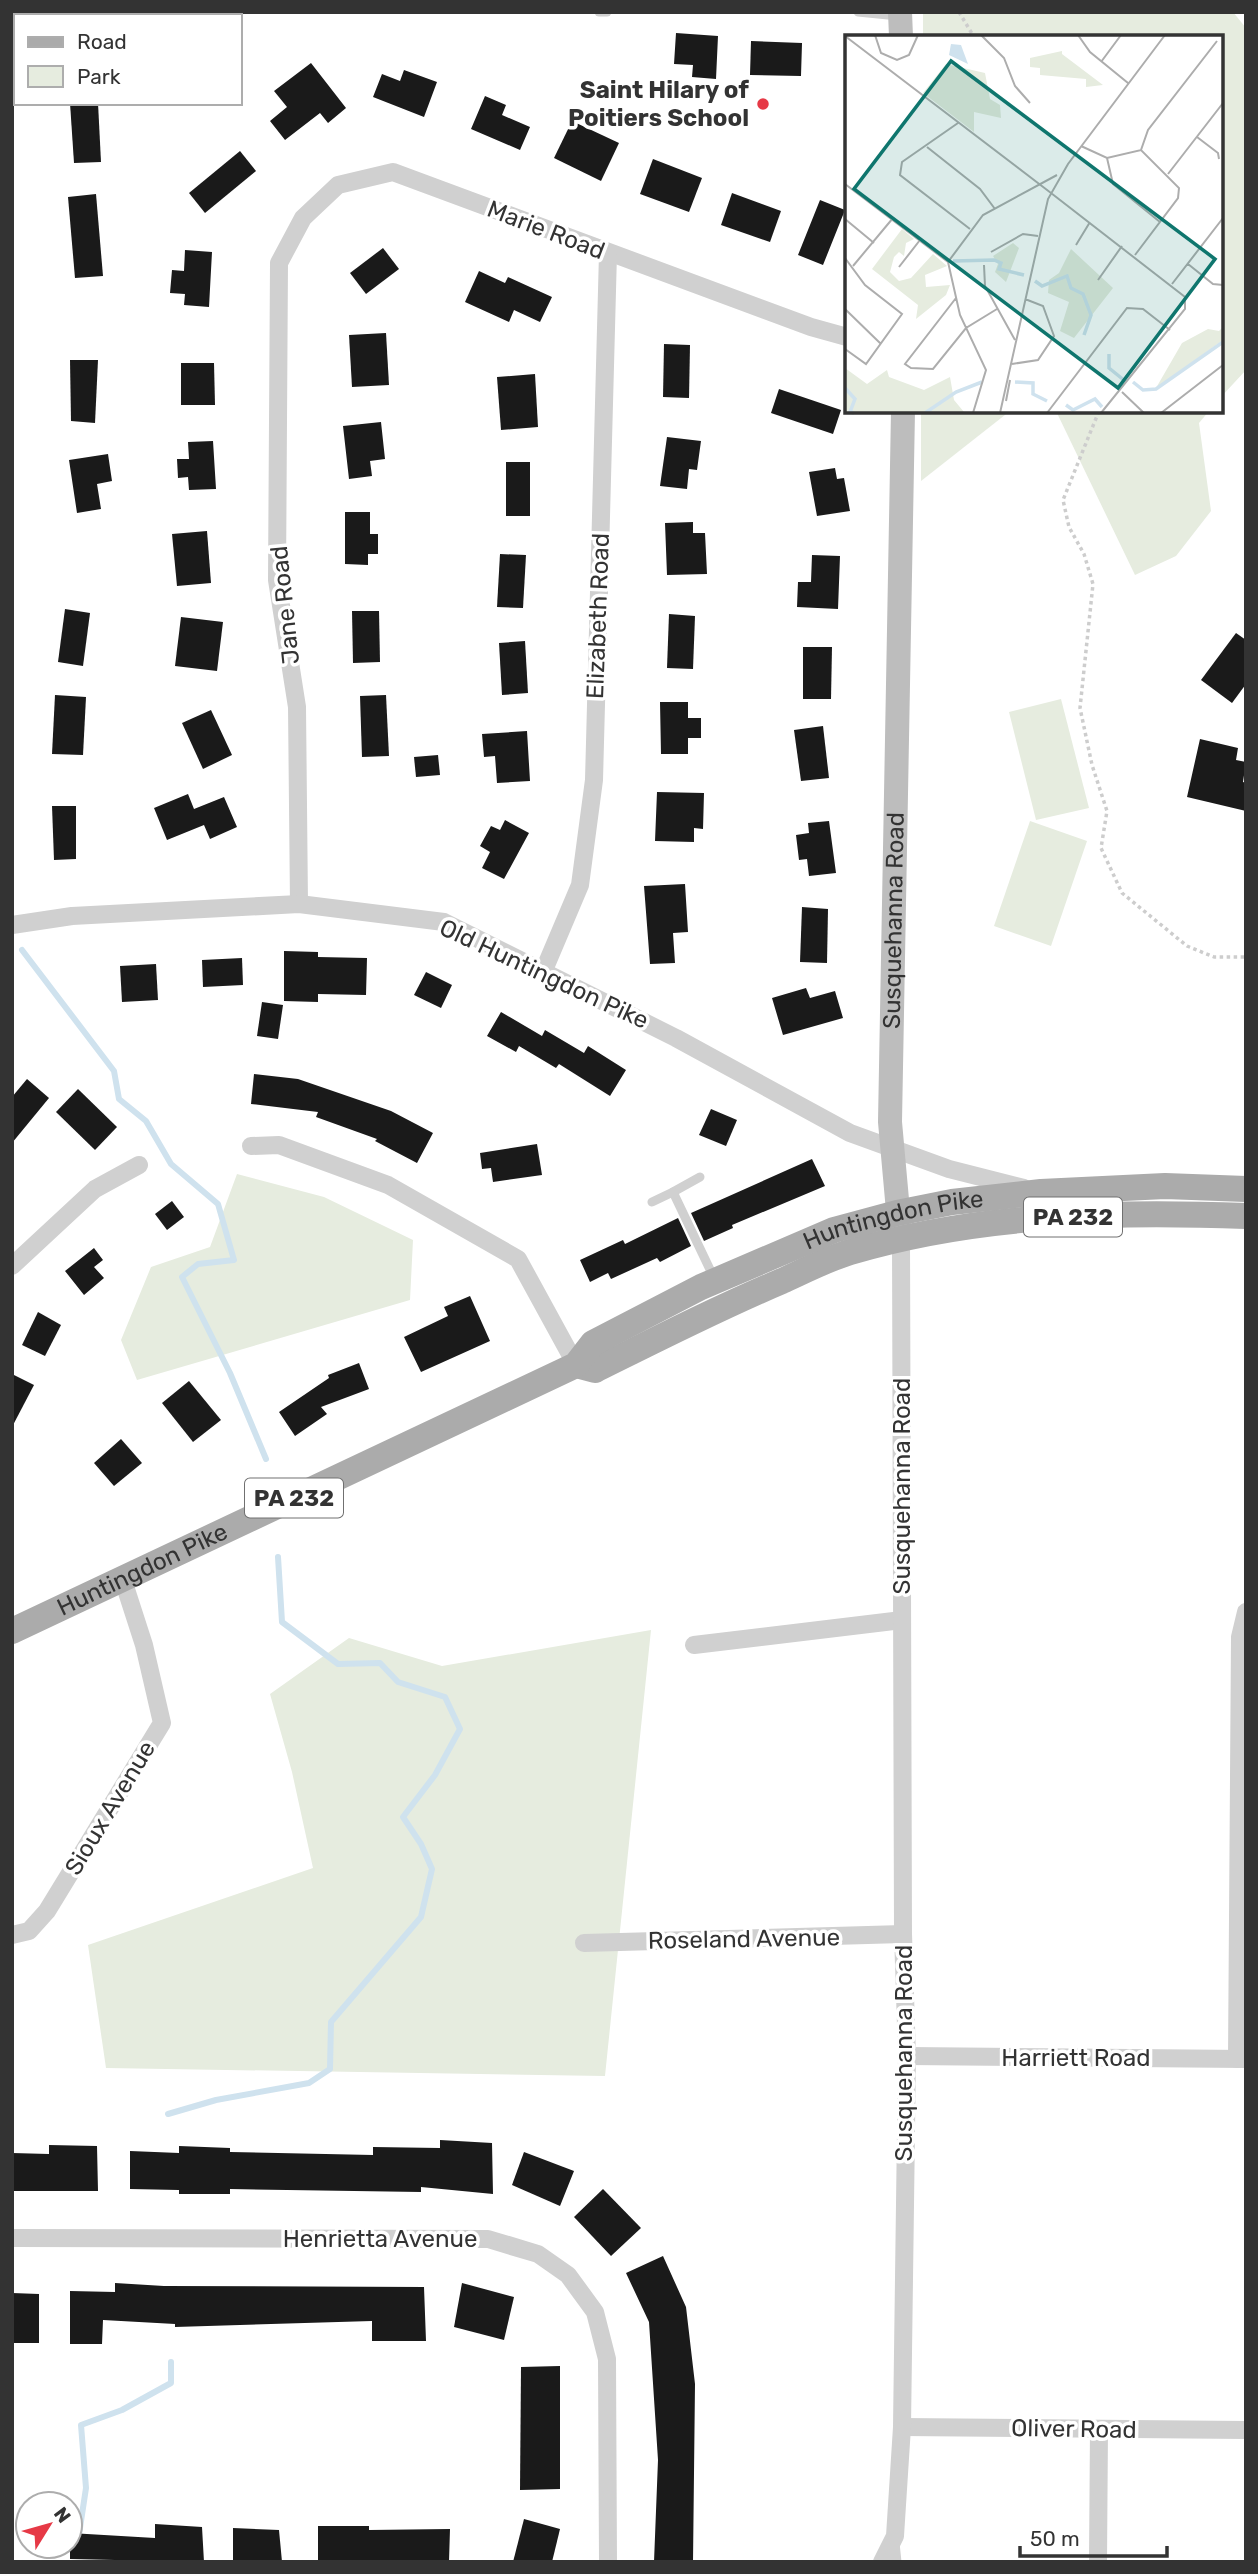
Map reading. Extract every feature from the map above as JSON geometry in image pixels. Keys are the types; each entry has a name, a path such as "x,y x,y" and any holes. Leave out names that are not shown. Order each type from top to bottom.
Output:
{"main road":[{"name":"Susquehanna Road","path":"901,1240 891,1150 904,413"},
{"name":"Huntingdon Pike","path":"12,1631 576,1365 593,1343 715,1281 834,1230 952,1202 1041,1192 1165,1186 1246,1189"},
{"name":"Huntingdon Pike","path":"576,1365 595,1370 716,1309 849,1252 901,1240 955,1228 1039,1218 1159,1212 1246,1216"}],"street":[{"name":"Marie Road","path":"279,263 303,218 338,185 393,172 811,327 845,336"},
{"name":"Elizabeth Road","path":"544,970 580,885 593,780 608,253"},
{"name":"Jane Road","path":"279,263 277,580 297,707 299,904"},
{"name":"Old Huntingdon Pike","path":"12,925 72,916 299,904 444,922 544,970 850,1133 949,1169 1041,1192"},
{"path":"251,1146 279,1145 388,1185 518,1259 576,1365"},
{"path":"12,1266 95,1189 139,1165"},
{"name":"Susquehanna Road","path":"895,2536 902,2427 907,2056 903,1934 901,1240"},
{"name":"Sioux Avenue","path":"12,1935 29,1931 47,1911 162,1723 144,1645 122,1580"},
{"path":"1241,2059 1240,1637 1246,1612"},
{"path":"694,1645 902,1620"},
{"name":"Roseland Avenue","path":"584,1943 903,1934"},
{"name":"Harriett Road","path":"907,2056 1241,2059"},
{"name":"Henrietta Avenue","path":"12,2238 488,2239 538,2255 568,2276 594,2312 607,2359 608,2562"},
{"name":"Oliver Road","path":"902,2427 1246,2430"},
{"path":"1098,2562 1099,2429"},
{"path":"882,2562 895,2536"}],"lane":[{"path":"600,12 607,12"},
{"path":"858,12 900,22"},
{"path":"652,1202 700,1177"},
{"path":"673,1192 715,1281"},
{"name":"Susquehanna Road","path":"895,2536 897,2562"}],"path":[{"path":"960,12 973,35"},
{"path":"1098,413 1063,500 1069,527 1084,554 1093,584 1080,708 1092,765 1107,811 1101,848 1122,893 1186,946 1214,957 1246,957"}],"green space":[{"path":"923,12 1233,12 1246,28 1246,370 1223,395 1223,35 923,35"},
{"path":"921,413 1007,413 921,481"},
{"path":"1057,413 1207,413 1199,423 1211,511 1176,556 1135,575"},
{"path":"1061,699 1089,808 1036,820 1009,712"},
{"path":"1030,821 1087,841 1051,946 994,926"},
{"path":"237,1174 324,1197 413,1240 410,1300 137,1380 121,1340 151,1267 210,1247"},
{"path":"651,1630 605,2076 106,2068 88,1945 313,1868 292,1772 270,1694 349,1638 442,1666"}],"building":[{"path":"676,33 718,36 716,79 692,77 693,65 674,64"},
{"path":"751,41 802,43 801,76 750,75"},
{"path":"311,63 346,108 328,123 320,113 285,140 270,121 287,107 274,91"},
{"path":"404,70 437,82 424,117 373,97 382,74 400,81"},
{"path":"485,96 506,105 502,115 530,127 520,150 471,129"},
{"path":"70,105 98,105 101,162 74,163"},
{"path":"572,121 619,143 601,181 554,158"},
{"path":"240,151 256,171 205,213 189,193"},
{"path":"653,159 702,178 689,212 640,194"},
{"path":"732,193 781,211 770,242 721,225"},
{"path":"96,194 103,276 75,278 68,197"},
{"path":"820,200 845,210 823,265 798,255"},
{"path":"383,248 399,269 366,294 350,273"},
{"path":"185,250 212,252 209,307 184,305 185,294 170,293 172,270 184,271"},
{"path":"479,271 505,283 508,277 552,297 540,322 514,310 509,322 465,302"},
{"path":"386,333 389,385 352,387 349,335"},
{"path":"664,344 690,345 689,398 663,397"},
{"path":"70,360 98,360 95,423 71,421"},
{"path":"181,363 214,363 215,405 181,405"},
{"path":"535,374 538,427 501,430 497,377"},
{"path":"779,389 841,410 833,434 771,413"},
{"path":"381,422 385,459 370,461 372,476 349,479 343,426"},
{"path":"667,437 701,441 697,470 689,469 687,489 660,486"},
{"path":"213,441 216,489 189,490 188,477 178,478 177,459 189,459 188,442"},
{"path":"108,454 112,481 97,484 101,509 77,513 69,460"},
{"path":"506,462 530,462 530,516 506,516"},
{"path":"835,468 837,479 844,478 850,511 817,516 809,472"},
{"path":"345,512 370,512 370,534 378,534 378,554 368,554 368,565 345,564"},
{"path":"693,522 693,533 705,533 707,574 667,575 665,523"},
{"path":"207,531 211,583 177,586 172,534"},
{"path":"500,554 526,555 523,608 497,607"},
{"path":"812,555 840,556 838,609 797,607 798,582 811,582"},
{"path":"65,609 90,613 83,666 58,662"},
{"path":"352,611 379,611 380,662 353,663"},
{"path":"669,614 695,616 693,669 667,668"},
{"path":"181,617 223,622 217,671 175,666"},
{"path":"1236,633 1246,640 1246,684 1232,703 1201,680"},
{"path":"525,641 528,693 502,695 499,643"},
{"path":"803,647 832,647 831,699 803,699"},
{"path":"55,695 86,697 83,755 52,754"},
{"path":"386,695 389,756 362,757 360,696"},
{"path":"660,702 688,702 688,718 701,718 701,738 688,738 688,754 661,754"},
{"path":"211,710 232,755 203,769 182,723"},
{"path":"823,726 829,778 801,781 794,730"},
{"path":"527,731 530,781 497,783 495,756 484,757 482,734"},
{"path":"1200,739 1238,748 1236,760 1246,762 1243,782 1246,783 1246,811 1187,797"},
{"path":"438,755 440,775 416,777 414,757"},
{"path":"657,792 704,793 703,829 694,828 694,842 655,841"},
{"path":"188,794 194,809 224,797 237,827 210,839 204,825 167,840 154,808"},
{"path":"52,806 76,806 76,859 54,860"},
{"path":"505,820 529,833 504,879 482,868 490,852 480,846 491,826 500,830"},
{"path":"829,821 836,873 809,876 807,859 799,860 796,835 809,833 808,823"},
{"path":"685,884 688,932 673,933 675,963 650,964 644,886"},
{"path":"802,907 828,909 827,963 800,962"},
{"path":"284,951 318,952 318,957 367,958 366,995 318,994 318,1002 284,1001"},
{"path":"242,958 243,985 203,987 202,960"},
{"path":"156,964 158,1000 122,1002 120,966"},
{"path":"426,972 452,985 441,1008 414,995"},
{"path":"806,988 810,998 835,991 843,1018 783,1035 772,998"},
{"path":"262,1002 283,1005 278,1039 257,1036"},
{"path":"501,1012 542,1036 545,1030 584,1053 588,1046 626,1070 610,1096 559,1064 556,1068 519,1046 516,1052 487,1036"},
{"path":"254,1074 298,1079 391,1111 433,1133 417,1163 375,1141 377,1139 316,1117 318,1112 251,1104"},
{"path":"27,1079 49,1098 12,1143 12,1097"},
{"path":"78,1089 117,1127 95,1150 56,1112"},
{"path":"711,1109 737,1120 726,1146 699,1135"},
{"path":"537,1144 542,1175 493,1182 491,1168 482,1169 480,1153"},
{"path":"812,1159 825,1186 732,1225 733,1228 704,1241 691,1213"},
{"path":"172,1201 184,1217 167,1230 155,1214"},
{"path":"678,1218 691,1246 660,1262 657,1258 611,1279 608,1273 590,1282 580,1260 623,1240 625,1244"},
{"path":"94,1248 103,1260 94,1267 104,1278 84,1295 65,1271"},
{"path":"470,1296 490,1341 421,1372 404,1337 448,1316 444,1307"},
{"path":"38,1312 61,1325 45,1356 22,1345"},
{"path":"359,1363 369,1389 321,1407 327,1414 295,1436 279,1412 329,1378 328,1375"},
{"path":"12,1374 34,1385 12,1427"},
{"path":"189,1381 221,1420 193,1442 162,1403"},
{"path":"121,1439 142,1463 114,1486 94,1463"},
{"path":"440,2140 492,2143 493,2194 421,2187 421,2192 230,2189 230,2194 179,2194 179,2190 130,2189 130,2151 179,2153 179,2146 230,2148 230,2152 373,2155 373,2147 440,2148"},
{"path":"49,2145 97,2146 98,2191 12,2191 12,2153 49,2154"},
{"path":"524,2152 574,2171 560,2206 512,2185"},
{"path":"603,2189 641,2228 611,2256 574,2217"},
{"path":"663,2256 686,2307 695,2384 693,2562 654,2562 658,2460 649,2322 626,2273"},
{"path":"115,2283 164,2286 424,2287 426,2341 372,2341 372,2321 175,2327 175,2324 103,2320 102,2344 70,2344 70,2291 115,2292"},
{"path":"462,2283 514,2297 504,2340 454,2327"},
{"path":"12,2293 39,2294 39,2343 12,2343"},
{"path":"560,2366 560,2489 520,2490 521,2367"},
{"path":"524,2519 560,2529 552,2562 513,2562"},
{"path":"155,2524 202,2527 204,2562 84,2559 84,2534 155,2538"},
{"path":"318,2526 369,2526 369,2530 450,2529 449,2562 318,2562"},
{"path":"233,2528 279,2530 282,2562 233,2562"}],"waterway":[{"path":"22,950 114,1071 119,1099 146,1121 171,1164 218,1204 234,1260 198,1264 182,1277 230,1373 266,1459"},
{"path":"168,2114 216,2100 309,2083 330,2069 331,2022 421,1917 432,1869 421,1844 403,1817 435,1775 460,1729 445,1697 398,1682 380,1663 338,1664 282,1622 278,1557"},
{"path":"84,2501 86,2488 81,2425 122,2410 171,2383 171,2362"}],"place":[{"name":"Saint Hilary of Poitiers School","path":"763,104"}]}
